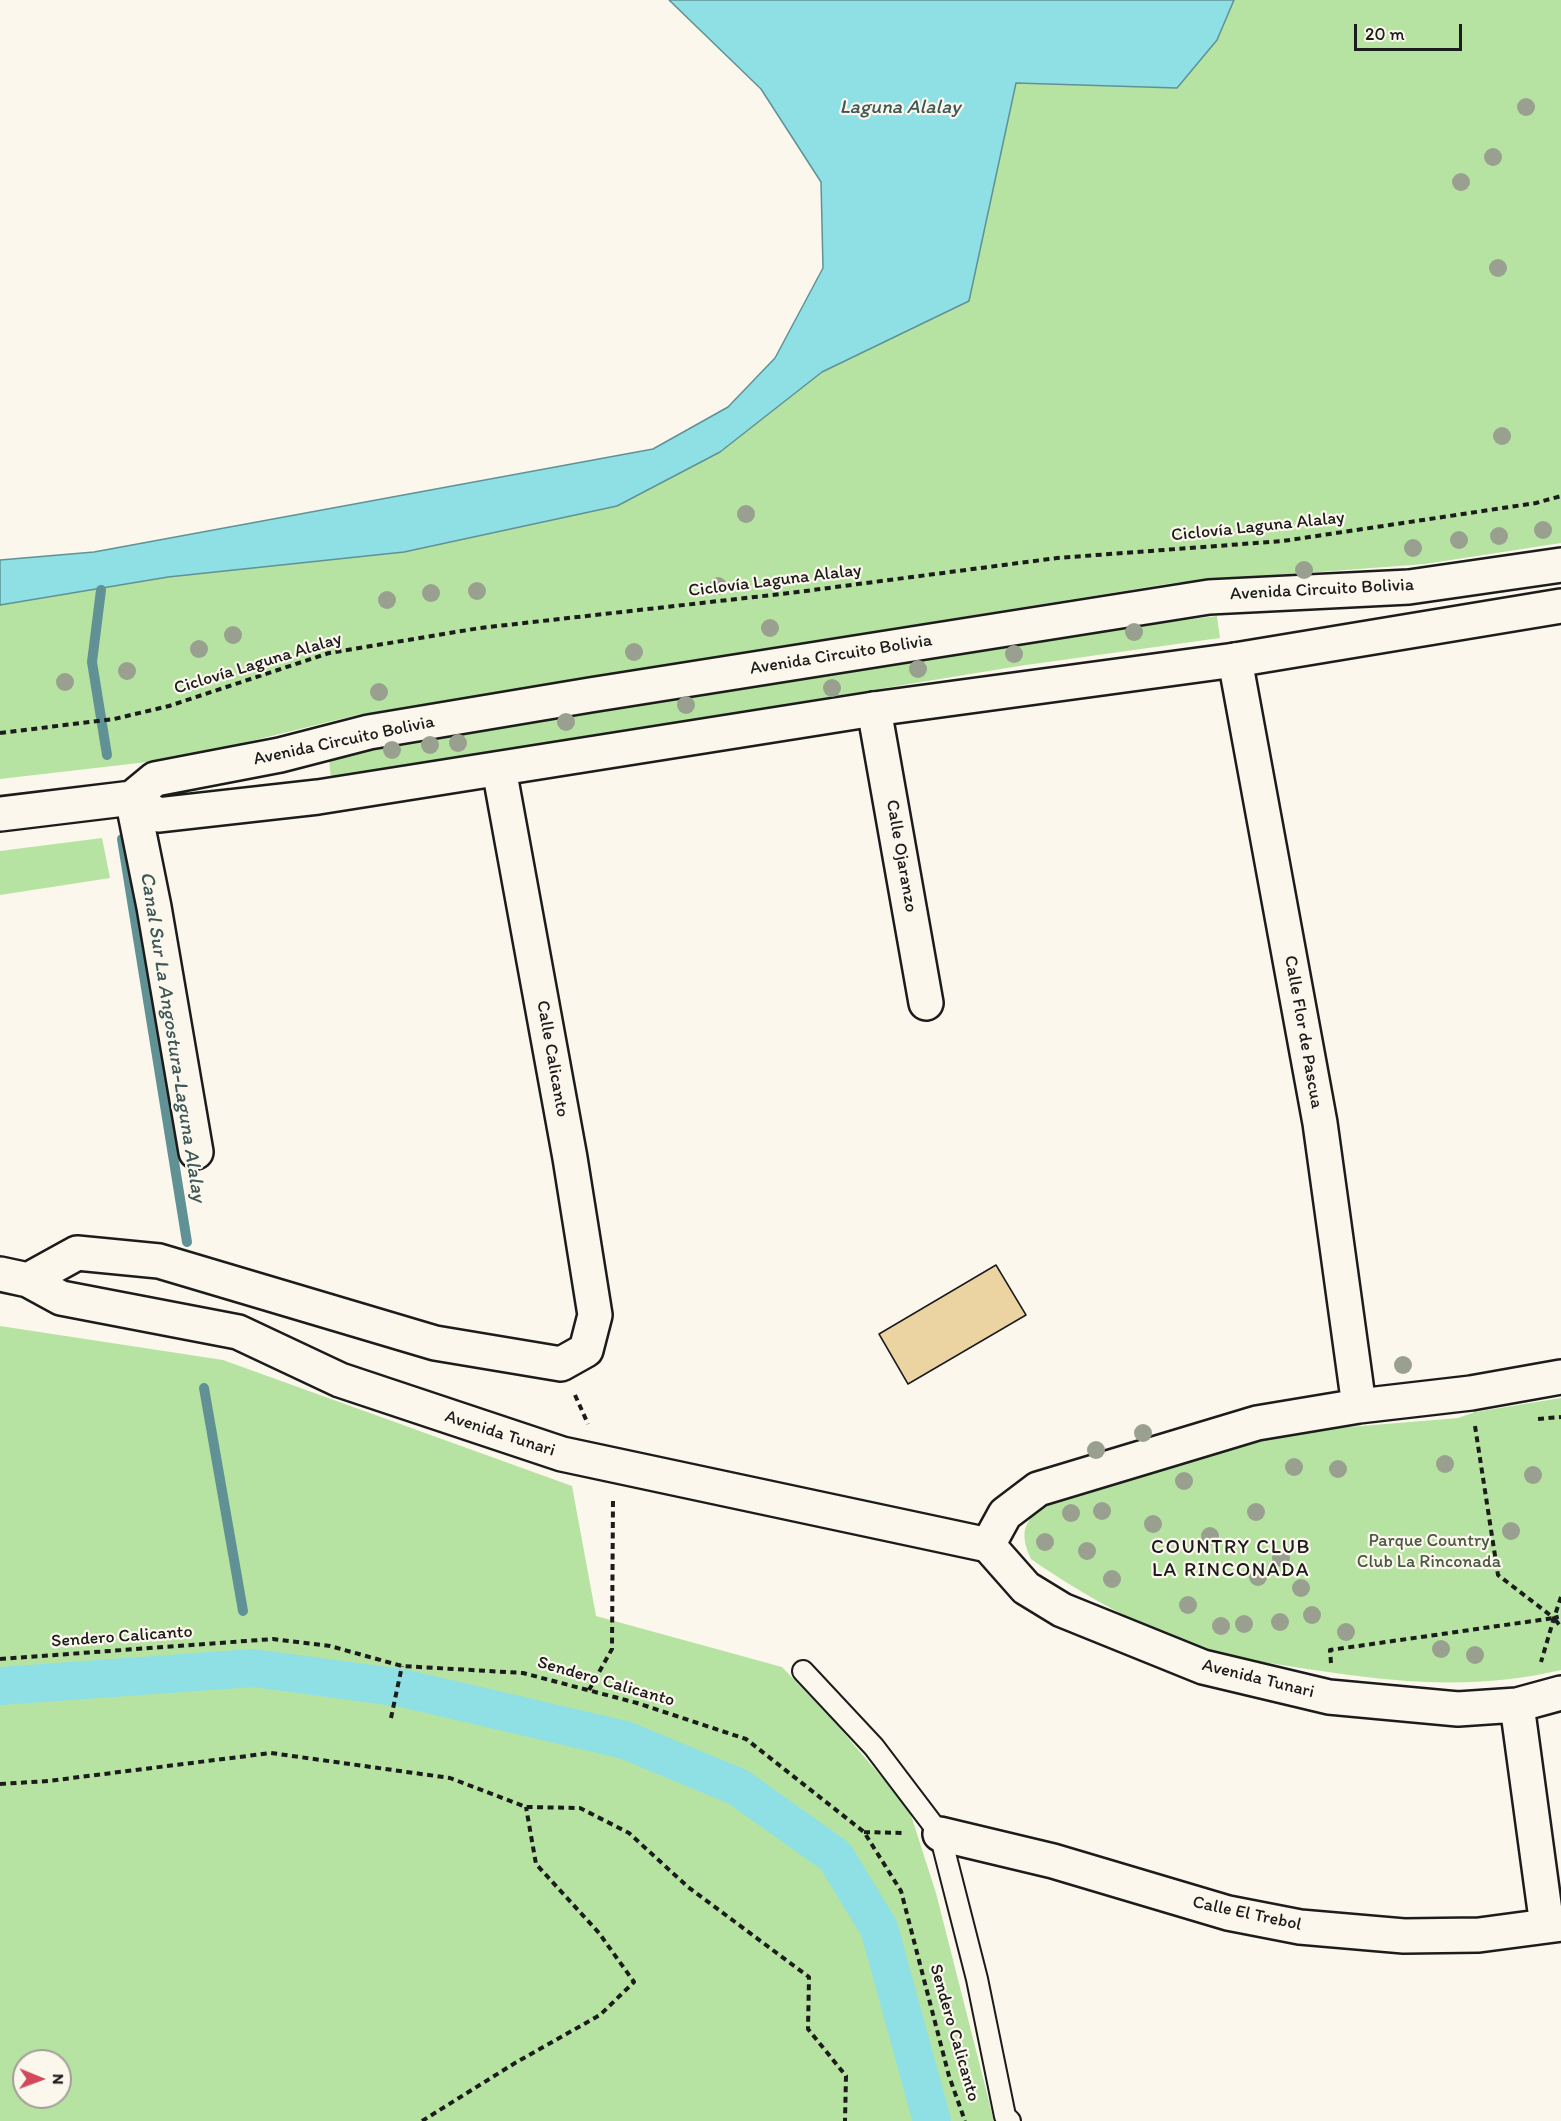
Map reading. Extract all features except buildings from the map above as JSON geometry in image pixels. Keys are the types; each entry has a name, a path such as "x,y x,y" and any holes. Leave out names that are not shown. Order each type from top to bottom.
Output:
{"street":[{"name":"Avenida Circuito Bolivia","path":"132,798 155,779 280,755 369,732 566,699 1209,597 1409,587 1561,565"},
{"path":"0,814 132,798 158,815 318,797 874,709 1235,660 1561,606"},
{"name":"Calle Flor de Pascua","path":"1235,660 1320,1123 1359,1406"},
{"name":"Calle Ojaranzo","path":"874,709 926,1003"},
{"name":"Calle Calicanto","path":"499,769 570,1158 595,1315 574,1357"},
{"path":"132,798 154,907 195,1152"},
{"name":"Avenida Tunari","path":"14,1277 76,1253 159,1261 435,1343 574,1357"},
{"name":"Avenida Tunari","path":"14,1277 62,1298 238,1332 340,1380 562,1454 988,1545 1026,1588 1062,1610 1203,1667 1329,1697 1458,1709 1517,1705 1561,1693"},
{"path":"988,1545 1005,1514 1038,1489 1257,1423 1359,1406 1471,1393 1561,1377"},
{"path":"1517,1705 1554,1925"},
{"name":"Calle El Trebol","path":"940,1834 1053,1861 1228,1913 1300,1927 1404,1936 1479,1935 1554,1925"}],"lane":[{"path":"803,1671 874,1747 940,1834 977,1979 1005,2116 1010,2121"}],"path":[{"name":"Ciclovía Laguna Alalay","path":"0,733 114,719 169,706 329,653 480,628 790,593 1057,558 1283,541 1536,503 1561,496"},
{"path":"574,1357 606,1463 615,1510 612,1649 590,1690"},
{"path":"1471,1393 1497,1575 1554,1618 1561,1627"},
{"path":"1463,1428 1474,1426"},
{"path":"1540,1665 1561,1597"},
{"path":"1329,1697 1330,1650 1561,1616"},
{"name":"Sendero Calicanto","path":"0,1659 273,1638 330,1646 402,1666 523,1673 637,1703 746,1739 864,1832 901,1890 949,2076 965,2121"},
{"path":"1319,1662 1341,1665"},
{"path":"1534,1666 1551,1662"},
{"path":"392,1718 402,1666"},
{"path":"0,1784 48,1781 271,1753 450,1778 526,1807 580,1808 629,1833 688,1887 809,1977 808,2029 846,2076 846,2121"},
{"path":"422,2121 514,2062 600,2015 634,1982 599,1933 536,1864 526,1807"}],"green space":[{"path":"1234,0 1561,0 1561,543 1425,564 1173,583 357,715 182,758 0,779 0,605 168,577 404,552 617,506 720,452 822,372 969,301 1016,83 1177,88 1217,40"},
{"path":"1217,616 1220,638 1019,666 331,779 329,758 360,750 549,715 1042,638"},
{"path":"102,838 110,878 0,895 0,851"},
{"path":"0,1326 223,1360 572,1486 596,1616 782,1667 831,1718 909,1809 936,1893 994,2121 0,2121"},
{"name":"Parque Country Club La Rinconada","path":"1561,1398 1561,1670 1504,1680 1420,1682 1335,1673 1231,1656 1205,1649 1153,1629 1102,1603 1031,1559 1027,1549 1025,1532 1030,1519 1053,1502 1289,1432 1458,1418 1475,1412"}],"water":[{"name":"Laguna Alalay","path":"669,0 1234,0 1217,40 1177,88 1016,83 969,301 822,372 720,452 617,506 404,552 168,577 0,605 0,560 94,552 653,449 728,407 775,358 823,268 821,182 761,89"}],"waterway":[{"name":"Canal Sur La Angostura-Laguna Alalay","path":"101,590 92,662 107,755"},
{"name":"Canal Sur La Angostura-Laguna Alalay","path":"122,839 187,1242"},
{"name":"Canal Sur La Angostura-Laguna Alalay","path":"204,1388 243,1611"},
{"path":"0,1686 253,1668 402,1688 625,1740 738,1787 835,1856 879,1928 932,2121"}],"district":[{"name":"COUNTRY CLUB LA RINCONADA","path":"1231,1560"}]}
